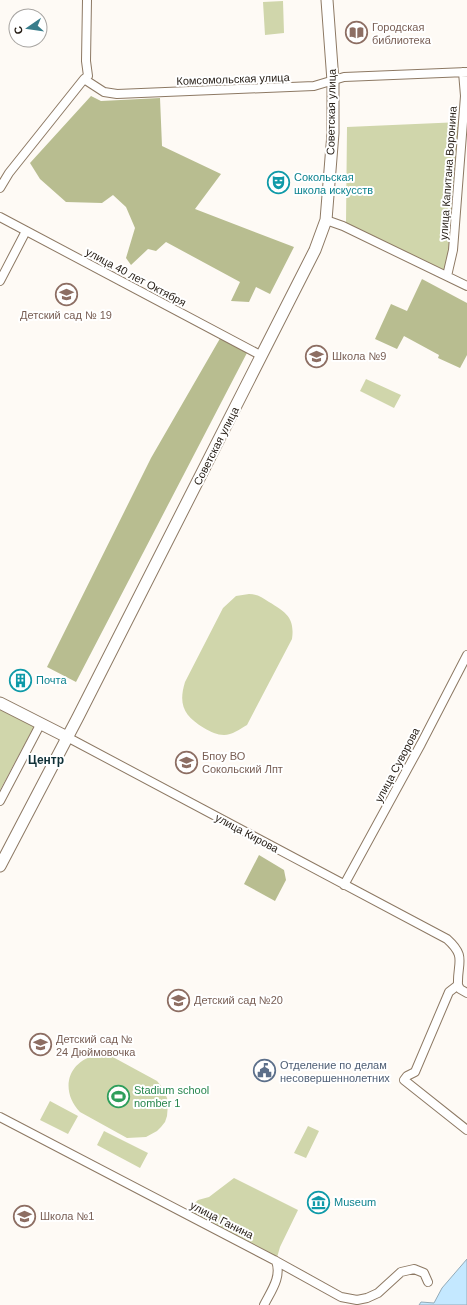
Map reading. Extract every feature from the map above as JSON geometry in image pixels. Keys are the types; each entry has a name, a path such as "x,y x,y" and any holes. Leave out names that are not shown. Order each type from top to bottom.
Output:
{"main road":[{"name":"Советская улица","path":"0,866 315,250 326,220 333,133 333,81 327,0"},
{"name":"улица Кирова","path":"0,703 67,737"}],"street":[{"path":"0,188 9,173 84,78 88,76 86,61 87,0"},
{"name":"Комсомольская улица","path":"84,78 104,92 117,94 314,86 344,78 465,72"},
{"name":"улица Капитана Воронина","path":"447,276 453,250 465,96 465,72"},
{"name":"улица 40 лет Октября","path":"0,217 262,356"},
{"path":"326,220 343,226 467,286"},
{"path":"0,281 26,231"},
{"name":"улица Суворова","path":"344,885 421,744 467,655"},
{"path":"0,801 41,723"},
{"name":"улица Кирова","path":"67,737 440,936 456,946 460,951 462,958 457,978 458,985"},
{"path":"467,993 460,989 458,985 449,992 415,1072 407,1076 404,1080 467,1130"},
{"name":"улица Ганина","path":"0,1117 276,1261 341,1297 357,1300 367,1298 378,1293 401,1272 414,1269 424,1273 428,1282"},
{"path":"264,1305 277,1280 278,1266 276,1261"}],"green space":[{"path":"283,1 284,33 265,35 263,2"},
{"path":"91,96 101,101 160,98 162,146 221,174 195,209 294,247 270,294 256,287 249,302 231,301 240,282 166,242 156,251 148,249 131,265 126,258 135,228 126,207 113,195 102,203 66,202 40,179 30,163"},
{"path":"461,122 451,249 444,271 346,223 347,127"},
{"path":"422,279 467,303 467,355 460,368 438,358 439,355 404,336 397,349 375,339 391,304 407,311"},
{"path":"222,335 249,349 76,682 47,667 151,458"},
{"path":"366,379 401,395 394,408 360,391"},
{"path":"249,594 262,597 288,616 292,626 292,639 247,725 236,732 224,735 204,728 197,724 187,714 184,709 182,697 183,690 185,682 223,608 236,596"},
{"path":"0,707 35,725 0,790"},
{"path":"259,855 284,870 286,880 275,901 244,884"},
{"path":"98,1055 111,1056 157,1081 162,1087 167,1098 167,1116 165,1122 157,1131 146,1137 127,1138 80,1112 70,1095 70,1077 74,1069 80,1063 88,1058"},
{"path":"50,1101 78,1116 68,1134 40,1120"},
{"path":"308,1126 319,1131 306,1158 294,1153"},
{"path":"104,1131 148,1153 140,1168 97,1145"},
{"path":"234,1178 298,1210 280,1247 276,1261 184,1213 198,1200 209,1197"}],"water":[{"path":"467,1259 467,1305 419,1305 421,1302 434,1303 442,1288"}],"place":[{"name":"Городская библиотека","path":"356,33"},
{"name":"Сокольская школа искусств","path":"279,183"},
{"name":"Детский сад № 19","path":"66,295"},
{"name":"Школа №9","path":"317,356"},
{"name":"Почта","path":"21,680"},
{"name":"Бпоу ВО Сокольский Лпт","path":"186,762"},
{"name":"Детский сад №20","path":"178,1000"},
{"name":"Детский сад № 24 Дюймовочка","path":"41,1045"},
{"name":"Отделение по делам несовершеннолетних","path":"264,1071"},
{"name":"Stadium school nomber 1","path":"119,1096"},
{"name":"Museum","path":"319,1202"},
{"name":"Школа №1","path":"25,1216"}],"district":[{"name":"Центр","path":"46,760"}]}
